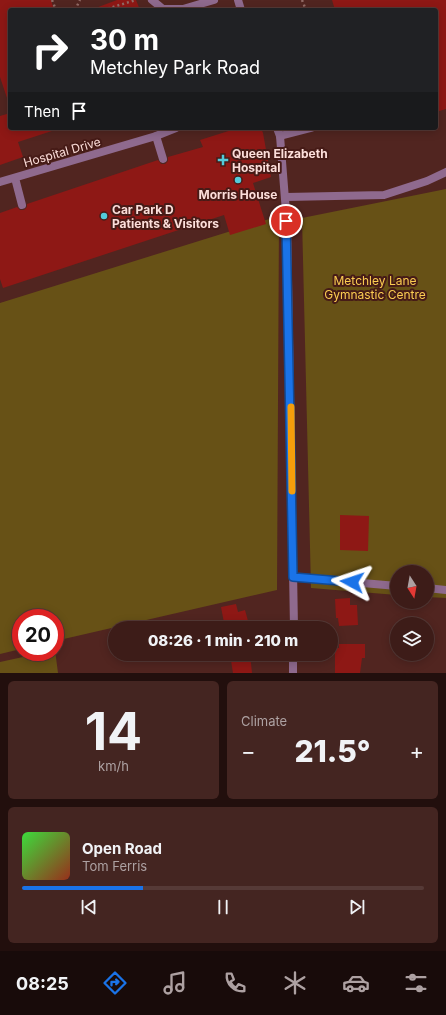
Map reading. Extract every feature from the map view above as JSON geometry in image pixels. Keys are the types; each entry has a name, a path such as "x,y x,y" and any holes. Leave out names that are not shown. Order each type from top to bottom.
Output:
{"street":[{"path":"152,0 162,8"},
{"path":"186,8 214,0"},
{"name":"Hospital Drive","path":"0,182 156,136 171,130"},
{"path":"278,130 280,136 286,212"},
{"path":"280,136 302,130"},
{"path":"156,136 163,159"},
{"path":"286,197 384,195 427,181 446,172"},
{"path":"15,178 22,205"},
{"path":"286,221 294,621"},
{"path":"293,577 390,585"},
{"path":"434,589 446,590"},
{"path":"293,661 293,673"}],"path":[{"path":"110,8 136,0"}],"green space":[{"name":"Metchley Lane Gymnastic Centre","path":"446,189 446,598 434,597 434,565 390,565 390,594 311,588 302,218"},
{"path":"279,216 277,590 142,621 108,621 108,629 64,639 64,609 12,609 12,651 0,654 0,303"},
{"path":"12,659 12,661 56,661 58,673 0,673 0,662"}],"building":[{"path":"0,0 51,0 53,8 8,8 8,101 0,77"},
{"path":"117,0 136,0 139,8 96,8"},
{"path":"332,0 446,0 446,109 438,111 438,8 334,8"},
{"path":"8,114 8,130 55,130 18,142 23,157 0,165 0,116"},
{"name":"Car Park D Patients & Visitors","path":"232,130 262,130 271,177 253,183 266,224 230,235 224,215 3,288 0,279 0,213 17,207 20,210 24,210 27,207 27,204 158,160 161,164 165,164 168,161 168,157 203,147 200,140"},
{"path":"340,515 369,516 368,551 340,550"},
{"path":"350,598 350,605 357,605 358,625 339,626 338,618 336,618 335,599"},
{"path":"236,604 238,612 245,610 248,621 224,621 221,607"},
{"path":"339,644 365,644 365,658 362,658 360,673 335,673 335,661 338,661"},
{"path":"231,661 251,661 252,673 233,673"}],"slow traffic":[{"path":"291,407 292,491"}],"place":[{"name":"Queen Elizabeth Hospital","path":"223,160"},
{"name":"Morris House","path":"238,180"},
{"name":"Car Park D Patients & Visitors","path":"104,216"}],"route":[{"path":"286,221 292,459 293,577 352,582"}]}
